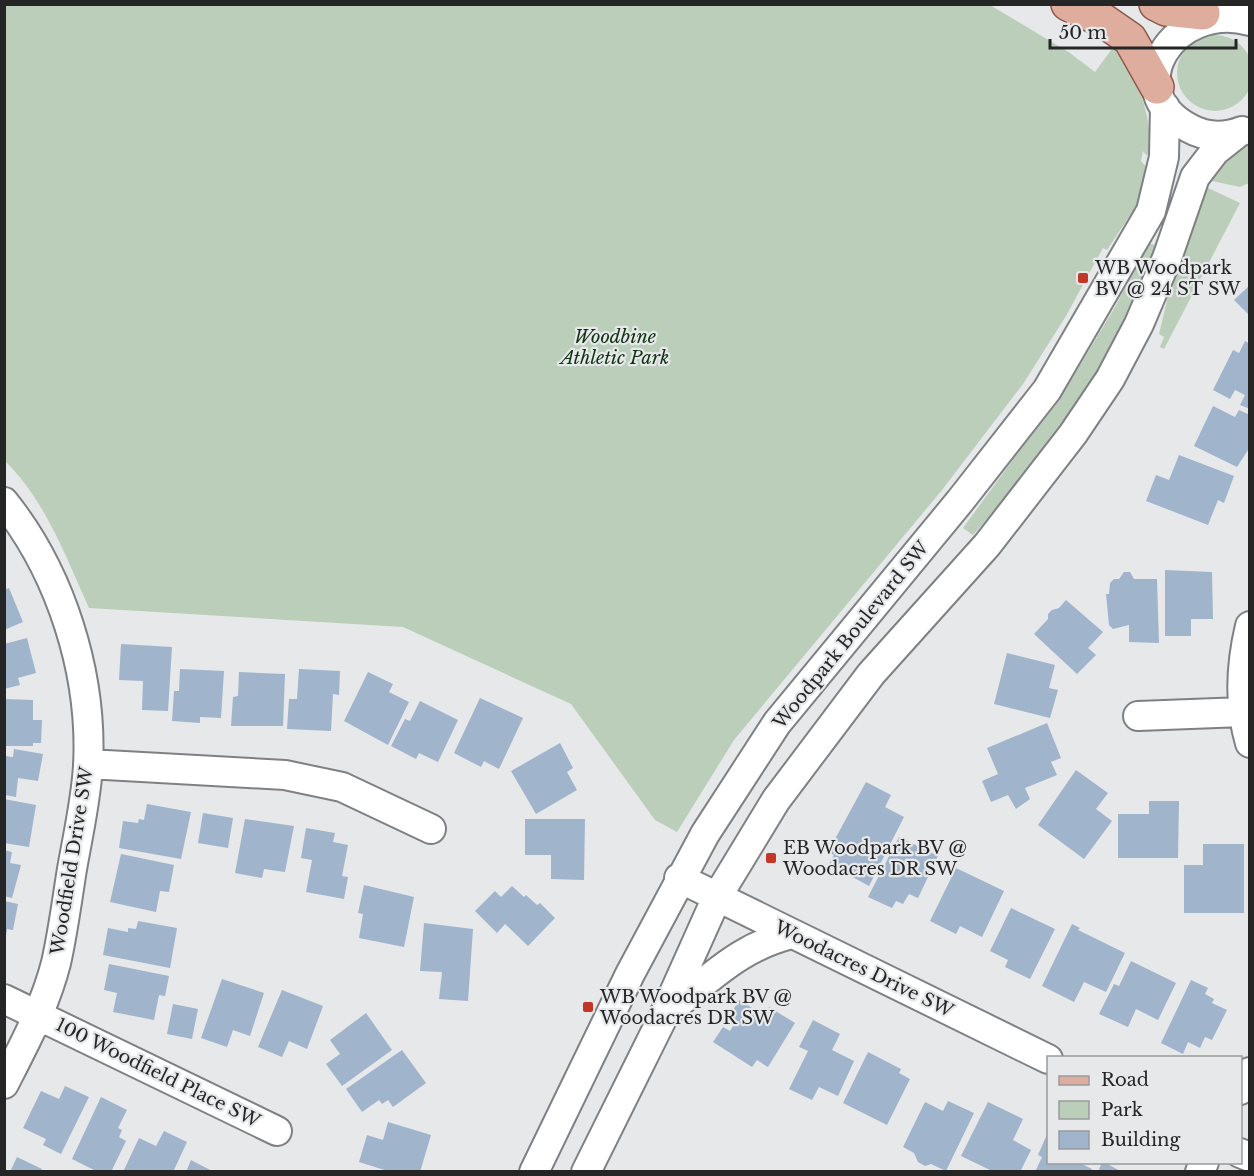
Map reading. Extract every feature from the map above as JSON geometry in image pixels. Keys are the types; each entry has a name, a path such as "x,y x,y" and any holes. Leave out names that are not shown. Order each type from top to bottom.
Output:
{"main road":[{"path":"1068,4 1104,21 1130,39 1161,97"},
{"path":"1156,4 1166,9 1220,10"}],"street":[{"name":"Woodpark Boulevard SW","path":"534,1172 679,878 777,723 968,492 1047,390 1151,211 1164,157 1161,97 1156,66 1162,46 1173,31 1187,20 1220,10"},
{"path":"1220,10 1250,21"},
{"path":"1161,97 1179,123 1198,133 1218,136 1244,129"},
{"path":"586,1172 665,1013 717,897 776,801 841,711 912,626 987,545 1073,434 1110,379 1139,324 1167,258 1195,177 1215,151 1244,129"},
{"name":"Woodfield Drive SW","path":"4,502 47,571 71,634 82,683 88,764 84,803 55,964 38,1016 4,1084"},
{"path":"1250,626 1244,661 1243,712 1250,744"},
{"path":"1138,716 1243,712"},
{"path":"88,764 285,774 342,787 431,829"},
{"name":"Woodacres Drive SW","path":"679,878 1047,1059"},
{"path":"665,1013 740,954 765,941 792,934"},
{"name":"100 Woodfield Place SW","path":"4,999 277,1131"},
{"path":"1242,1086 1250,1072"}],"green space":[{"name":"Woodbine Athletic Park","path":"4,5 990,5 1070,53 1095,72 1114,46 1120,45 1145,110 1151,153 1146,155 1143,151 1141,161 1149,170 1140,200 1107,250 1103,248 1066,316 1023,384 942,490 734,740 677,832 655,820 571,704 403,627 89,608 43,511 32,493 5,461"},
{"path":"1215,35 1229,38 1242,46 1250,59 1253,73 1250,87 1242,100 1229,108 1215,111 1201,108 1188,100 1180,87 1177,73 1180,59 1188,46 1201,38"},
{"path":"1249,142 1249,183 1240,187 1212,181 1209,174 1224,157"},
{"path":"1208,188 1240,203 1164,349 1160,347 1164,337 1159,334 1172,280 1201,190"},
{"path":"1148,243 1158,246 1130,314 1095,379 1052,440 973,535 963,528 1071,380 1115,307"}],"building":[{"path":"1250,285 1250,316 1234,300"},
{"path":"1245,341 1250,344 1250,409 1240,405 1245,395 1235,390 1230,399 1213,390 1233,350 1239,353"},
{"path":"1213,406 1235,417 1239,410 1250,415 1250,447 1237,467 1194,446"},
{"path":"1179,455 1234,476 1224,503 1218,500 1208,525 1146,501 1156,475 1169,480"},
{"path":"1165,570 1212,572 1213,619 1191,619 1191,636 1165,636"},
{"path":"1124,572 1130,572 1134,579 1157,579 1159,643 1129,642 1129,625 1113,629 1109,625 1106,594 1109,594 1110,583 1114,579 1119,579"},
{"path":"9,588 23,622 4,630 4,590"},
{"path":"1066,600 1103,632 1088,648 1096,655 1077,674 1034,634 1048,619 1048,614 1059,608"},
{"path":"27,638 36,673 18,678 20,685 4,689 4,644"},
{"path":"121,644 172,647 168,711 142,710 143,681 119,680"},
{"path":"1007,653 1055,665 1049,688 1058,690 1050,718 994,704"},
{"path":"180,669 224,671 221,718 200,717 200,723 172,721 174,691 179,691"},
{"path":"299,669 340,671 339,695 333,694 331,731 287,729 289,699 297,699"},
{"path":"239,672 285,674 283,726 231,726 233,697 238,696"},
{"path":"368,672 393,684 389,692 409,702 388,745 344,721"},
{"path":"480,698 523,718 499,769 484,761 481,767 454,753"},
{"path":"4,699 33,700 33,720 42,720 41,743 33,743 33,746 4,746"},
{"path":"420,701 458,720 438,762 419,753 416,759 391,746 405,719 410,721"},
{"path":"1047,723 1061,758 1051,762 1057,775 1025,788 1030,799 1016,809 1008,795 991,802 982,781 998,774 987,748"},
{"path":"560,743 573,768 567,772 577,790 536,814 511,771"},
{"path":"14,749 43,754 38,781 18,778 16,797 5,795 5,756 13,757"},
{"path":"1076,770 1108,793 1096,809 1112,821 1084,859 1038,825"},
{"path":"866,782 891,795 885,807 904,817 869,886 829,864 834,855 828,852"},
{"path":"4,799 36,805 29,847 4,843"},
{"path":"1149,801 1179,801 1178,858 1118,858 1118,814 1149,814"},
{"path":"147,804 191,812 181,859 119,848 123,821 138,823 139,819 144,820"},
{"path":"203,813 233,818 228,848 198,843"},
{"path":"245,819 294,826 285,872 264,869 262,878 235,873"},
{"path":"525,819 585,819 584,880 551,879 551,855 525,855"},
{"path":"306,828 335,833 333,842 348,845 342,876 348,877 344,899 306,892 312,860 301,858"},
{"path":"899,837 938,856 918,898 909,894 903,904 896,901 892,908 868,897"},
{"path":"1203,844 1244,844 1244,913 1184,913 1184,865 1203,865"},
{"path":"4,850 12,852 10,863 21,865 12,898 4,896"},
{"path":"121,854 174,865 169,892 160,891 156,912 110,902"},
{"path":"956,868 1004,891 982,937 960,926 956,934 930,921"},
{"path":"364,885 414,897 404,947 359,938 363,914 358,913"},
{"path":"512,886 537,905 540,903 555,918 528,946 505,924 497,933 475,911 495,891 501,897"},
{"path":"4,901 18,904 13,930 7,929 6,936"},
{"path":"1011,908 1055,929 1030,979 1005,967 1008,960 990,951"},
{"path":"138,921 177,928 170,968 103,955 108,928 128,932 128,928 136,929"},
{"path":"424,923 473,929 468,1001 439,999 442,972 420,971"},
{"path":"1072,924 1080,928 1078,930 1125,953 1106,992 1084,982 1074,1002 1042,986"},
{"path":"1131,961 1176,983 1158,1020 1136,1009 1128,1027 1099,1014 1114,984 1119,986"},
{"path":"109,964 169,976 165,996 159,995 154,1020 113,1012 117,993 104,990"},
{"path":"222,979 264,993 250,1036 233,1030 227,1047 201,1038"},
{"path":"1191,980 1208,988 1205,994 1214,999 1212,1003 1227,1010 1212,1040 1205,1037 1200,1048 1188,1042 1183,1054 1161,1043"},
{"path":"282,990 323,1006 307,1049 289,1041 282,1057 258,1047"},
{"path":"739,1000 762,1014 761,1020 769,1007 795,1023 768,1067 757,1060 752,1067 713,1042 723,1027 730,1031 736,1021 729,1017"},
{"path":"173,1004 198,1009 192,1039 167,1034"},
{"path":"366,1013 392,1050 342,1086 326,1064 340,1054 330,1040"},
{"path":"813,1020 840,1034 832,1050 854,1061 838,1096 819,1087 812,1100 789,1089 808,1051 799,1047"},
{"path":"402,1050 426,1083 393,1107 388,1100 382,1104 379,1100 362,1112 346,1089"},
{"path":"868,1052 901,1069 899,1073 910,1079 887,1125 843,1103"},
{"path":"65,1086 89,1097 61,1154 43,1145 46,1139 23,1128 41,1091 59,1099"},
{"path":"101,1097 127,1110 118,1128 122,1130 119,1137 126,1141 111,1172 98,1172 72,1159"},
{"path":"948,1101 974,1113 946,1171 931,1164 925,1166 918,1162 914,1153 903,1147 925,1102 943,1111"},
{"path":"988,1102 1023,1119 1013,1140 1031,1150 1020,1172 990,1170 961,1156"},
{"path":"388,1122 431,1135 420,1172 391,1172 359,1162 367,1135 383,1140"},
{"path":"164,1131 187,1142 173,1172 123,1172 139,1138 156,1146"},
{"path":"1047,1134 1047,1164 1082,1164 1092,1169 1091,1172 1035,1172 1042,1157 1038,1155"},
{"path":"17,1157 42,1169 40,1172 10,1172"},
{"path":"191,1160 214,1172 186,1172"},
{"path":"1101,1164 1108,1164 1122,1172 1098,1172"}],"place":[{"name":"WB Woodpark BV @ 24 ST SW","path":"1083,278"},
{"name":"EB Woodpark BV @ Woodacres DR SW","path":"771,858"},
{"name":"WB Woodpark BV @ Woodacres DR SW","path":"588,1007"}]}
